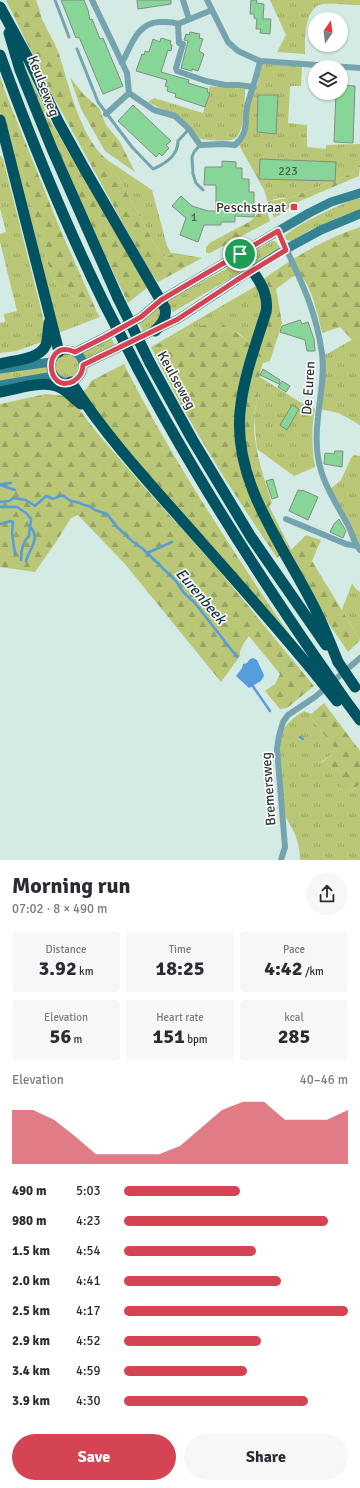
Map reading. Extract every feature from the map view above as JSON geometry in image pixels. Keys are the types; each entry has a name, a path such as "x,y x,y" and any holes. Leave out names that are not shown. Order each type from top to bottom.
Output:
{"highway":[{"name":"Keulseweg","path":"0,8 20,70 52,149 118,298 150,363 192,439 251,537 358,690"},
{"path":"0,8 29,60 59,123 161,300 165,310 165,319 155,330"},
{"name":"Keulseweg","path":"0,55 44,170 69,230 105,305 179,446 321,673 340,699 358,717"},
{"path":"0,120 5,149 59,352"},
{"path":"240,254 263,288 267,303 266,312 245,385 240,412 241,443 244,463 250,482 266,518 320,618 338,662"},
{"path":"0,364 30,357 42,351 46,345 50,316"},
{"path":"71,382 88,410 119,449 254,601 321,673"},
{"path":"0,392 40,385 51,385 65,391 88,410"}],"street":[{"path":"96,0 92,0 126,73 129,93 154,110 175,116 189,129 200,145 235,145 241,140 246,128 247,104 254,87 260,61"},
{"path":"183,0 189,19"},
{"path":"208,0 228,42 238,51 260,61 360,68"},
{"path":"122,63 138,32 143,27 152,22 172,22 178,24 212,10"},
{"path":"178,24 179,43 183,44 176,68 177,72 217,84 254,87"},
{"path":"106,114 129,93"},
{"path":"75,352 141,317 161,300 319,208 344,197 360,193"},
{"path":"83,365 178,319 286,250 321,230 360,214"},
{"name":"De Euren","path":"278,231 303,284 315,317 322,354 324,370 316,440 316,453 319,466 324,481 358,548"},
{"path":"68,350 75,352 79,356 83,365 80,376 71,382 61,382 54,376 50,369 53,357 59,352 68,350"},
{"path":"0,369 51,362"},
{"path":"0,385 54,376"},
{"name":"De Euren","path":"286,519 358,548"},
{"name":"Bremersweg","path":"281,860 284,847 277,749 280,729 288,715 315,697 360,658"}],"lane":[{"path":"55,0 69,37"},
{"path":"77,50 98,102 132,146 153,169 163,165 173,157 178,146 178,141 189,129"},
{"path":"200,145 192,157 192,168 196,183 203,190"}],"green space":[{"path":"6,0 36,0 43,21 56,46 77,112 84,127 99,152 109,161 158,250 165,258 174,253 202,258 158,282 151,274 53,96"},
{"path":"270,0 360,0 360,5 322,4 312,12 308,12 305,54 277,52 286,35"},
{"path":"21,58 51,122 148,287 128,303 86,215 55,144"},
{"path":"262,64 302,66 301,86 290,87 288,123 307,125 307,147 326,149 326,145 360,144 360,164 351,174 289,198 275,199 268,202 264,190 239,145 247,133 251,90 257,86"},
{"path":"0,76 6,94 1,96 51,274 56,285 97,312 100,317 58,333 0,112"},
{"path":"70,77 84,95 99,108 106,125 120,142 135,172 105,151 81,109"},
{"path":"210,86 245,89 242,124 238,136 234,139 222,141 200,139 190,126 177,114 148,102 154,98 203,113"},
{"path":"6,94 60,229 97,312 56,285 51,274 1,96"},
{"path":"0,155 3,159 43,317 45,335 42,342 16,351 0,353 0,323 5,322 4,314 17,311 0,242 0,234 6,232 0,208"},
{"path":"109,161 152,190 167,246 171,253 174,253 165,258 158,250"},
{"path":"360,164 359,176 300,201 274,218 268,202 289,198 351,174"},
{"path":"360,197 360,210 310,230 292,241 285,240 284,236 302,224 330,209"},
{"path":"265,206 270,221 210,253 206,253 206,247 211,242 251,221"},
{"path":"360,227 360,335 352,340 340,327 322,333 317,310 311,293 300,274 292,277 276,289 282,323 270,361 263,363 261,368 254,418 257,450 272,503 269,506 291,550 306,535 321,540 312,561 360,640 348,652 323,615 289,555 257,491 245,442 244,412 246,397 268,315 262,280 309,250 334,237"},
{"path":"272,241 275,241 280,247 257,262 253,262 253,252"},
{"path":"235,264 241,266 242,268 238,274 173,312 166,301"},
{"path":"256,286 261,300 261,308 251,345 240,334 226,326 191,329 151,347"},
{"path":"157,307 162,307 157,324 143,331 138,322"},
{"path":"211,323 217,323 228,327 238,333 251,345 238,448 282,554 277,558 210,455 179,402 151,347 191,329"},
{"path":"360,335 360,425 339,413 320,409 324,354 327,354"},
{"path":"111,337 115,346 85,361 80,353"},
{"path":"66,354 75,357 78,366 75,375 66,378 57,375 54,366 57,357"},
{"path":"124,364 172,452 207,510 262,594 255,599 164,499 82,392 87,388 91,381"},
{"path":"47,365 49,373 0,382 0,371"},
{"path":"258,376 300,402 315,409 312,438 315,467 294,476 257,449 254,417 257,399"},
{"path":"46,394 65,396 75,404 98,434 216,567 314,686 287,708 280,709 265,691 275,684 280,674 249,636 241,648 240,656 221,682 125,564 78,515 71,518 35,572 0,567 0,404"},
{"path":"354,455 360,456 360,544 328,491 341,480 351,458"},
{"path":"352,583 360,592 360,640 342,610"},
{"path":"262,594 307,660 255,599"},
{"path":"324,703 360,751 360,784 350,792 347,791 321,763 337,751 312,719 311,714"},
{"path":"304,711 311,714 312,719 337,751 321,762 350,792 360,784 360,860 300,860 297,839 286,818 284,810 280,772 280,746 284,729 293,719"}],"water":[{"path":"253,658 257,660 264,676 261,681 249,688 236,676 243,664 247,663"}],"building":[{"path":"61,0 84,0 90,20 92,19 100,39 103,38 123,86 103,94 79,37 76,38"},
{"path":"137,0 171,0 171,4 138,9"},
{"path":"251,0 257,0 256,3 264,4 263,19 271,19 270,34 260,33 261,29 256,29 257,19 254,18 254,14 250,14"},
{"path":"190,32 200,34 199,38 203,39 199,51 204,54 198,71 181,68 188,41 184,40 186,34 189,35"},
{"path":"161,38 171,41 170,44 172,45 171,51 168,50 161,72 189,80 188,83 208,89 207,92 210,93 205,107 175,97 176,94 167,91 168,87 165,86 167,80 136,71 142,54 144,55 145,51 149,52 153,39 160,42"},
{"path":"348,86 355,86 353,143 334,142 336,100 348,100"},
{"path":"258,95 278,95 276,134 257,132"},
{"path":"133,105 171,141 166,145 169,148 162,156 159,153 156,157 118,121"},
{"path":"260,159 336,162 335,181 259,179"},
{"path":"222,161 236,162 236,168 242,168 242,179 249,179 249,192 254,192 254,217 235,216 235,222 221,222 221,225 204,225 198,242 180,235 186,218 172,206 181,196 192,206 208,211 216,211 216,185 204,185 205,167 222,167"},
{"path":"300,320 302,324 308,322 314,339 315,351 307,351 305,340 280,332 282,326"},
{"path":"263,369 280,380 279,384 260,375"},
{"path":"282,381 290,386 286,392 278,387"},
{"path":"292,405 299,409 287,430 280,425"},
{"path":"335,451 343,451 342,467 324,464 325,453 334,454"},
{"path":"273,479 278,497 272,499 266,481"},
{"path":"298,490 302,490 318,497 308,520 289,511"},
{"path":"339,519 346,531 343,538 330,532 334,524"}],"waterway":[{"path":"0,485 11,483"},
{"path":"0,485 15,490"},
{"name":"Eurenbeek","path":"0,502 9,501 13,498 26,500 35,506 46,496 54,499 62,495 71,501 89,506 95,510 107,514 116,526 143,549 176,581 184,593 195,603 237,657"},
{"path":"0,507 17,507 26,513 31,519 29,536 25,541 21,554 21,560"},
{"path":"0,524 11,521 13,522 12,533 15,554"},
{"path":"26,561 35,539 33,530 29,526"},
{"name":"Eurenbeek","path":"147,553 172,542"},
{"name":"Eurenbeek","path":"252,685 270,711"}],"place":[{"name":"Peschstraat","path":"294,207"}],"route":[{"path":"278,231 286,250 178,319 83,365 81,374 75,380 66,383 61,382 56,379 52,373 50,365 53,357 59,352 68,350 75,352 105,337 141,317 161,300 240,254 278,231"}]}
